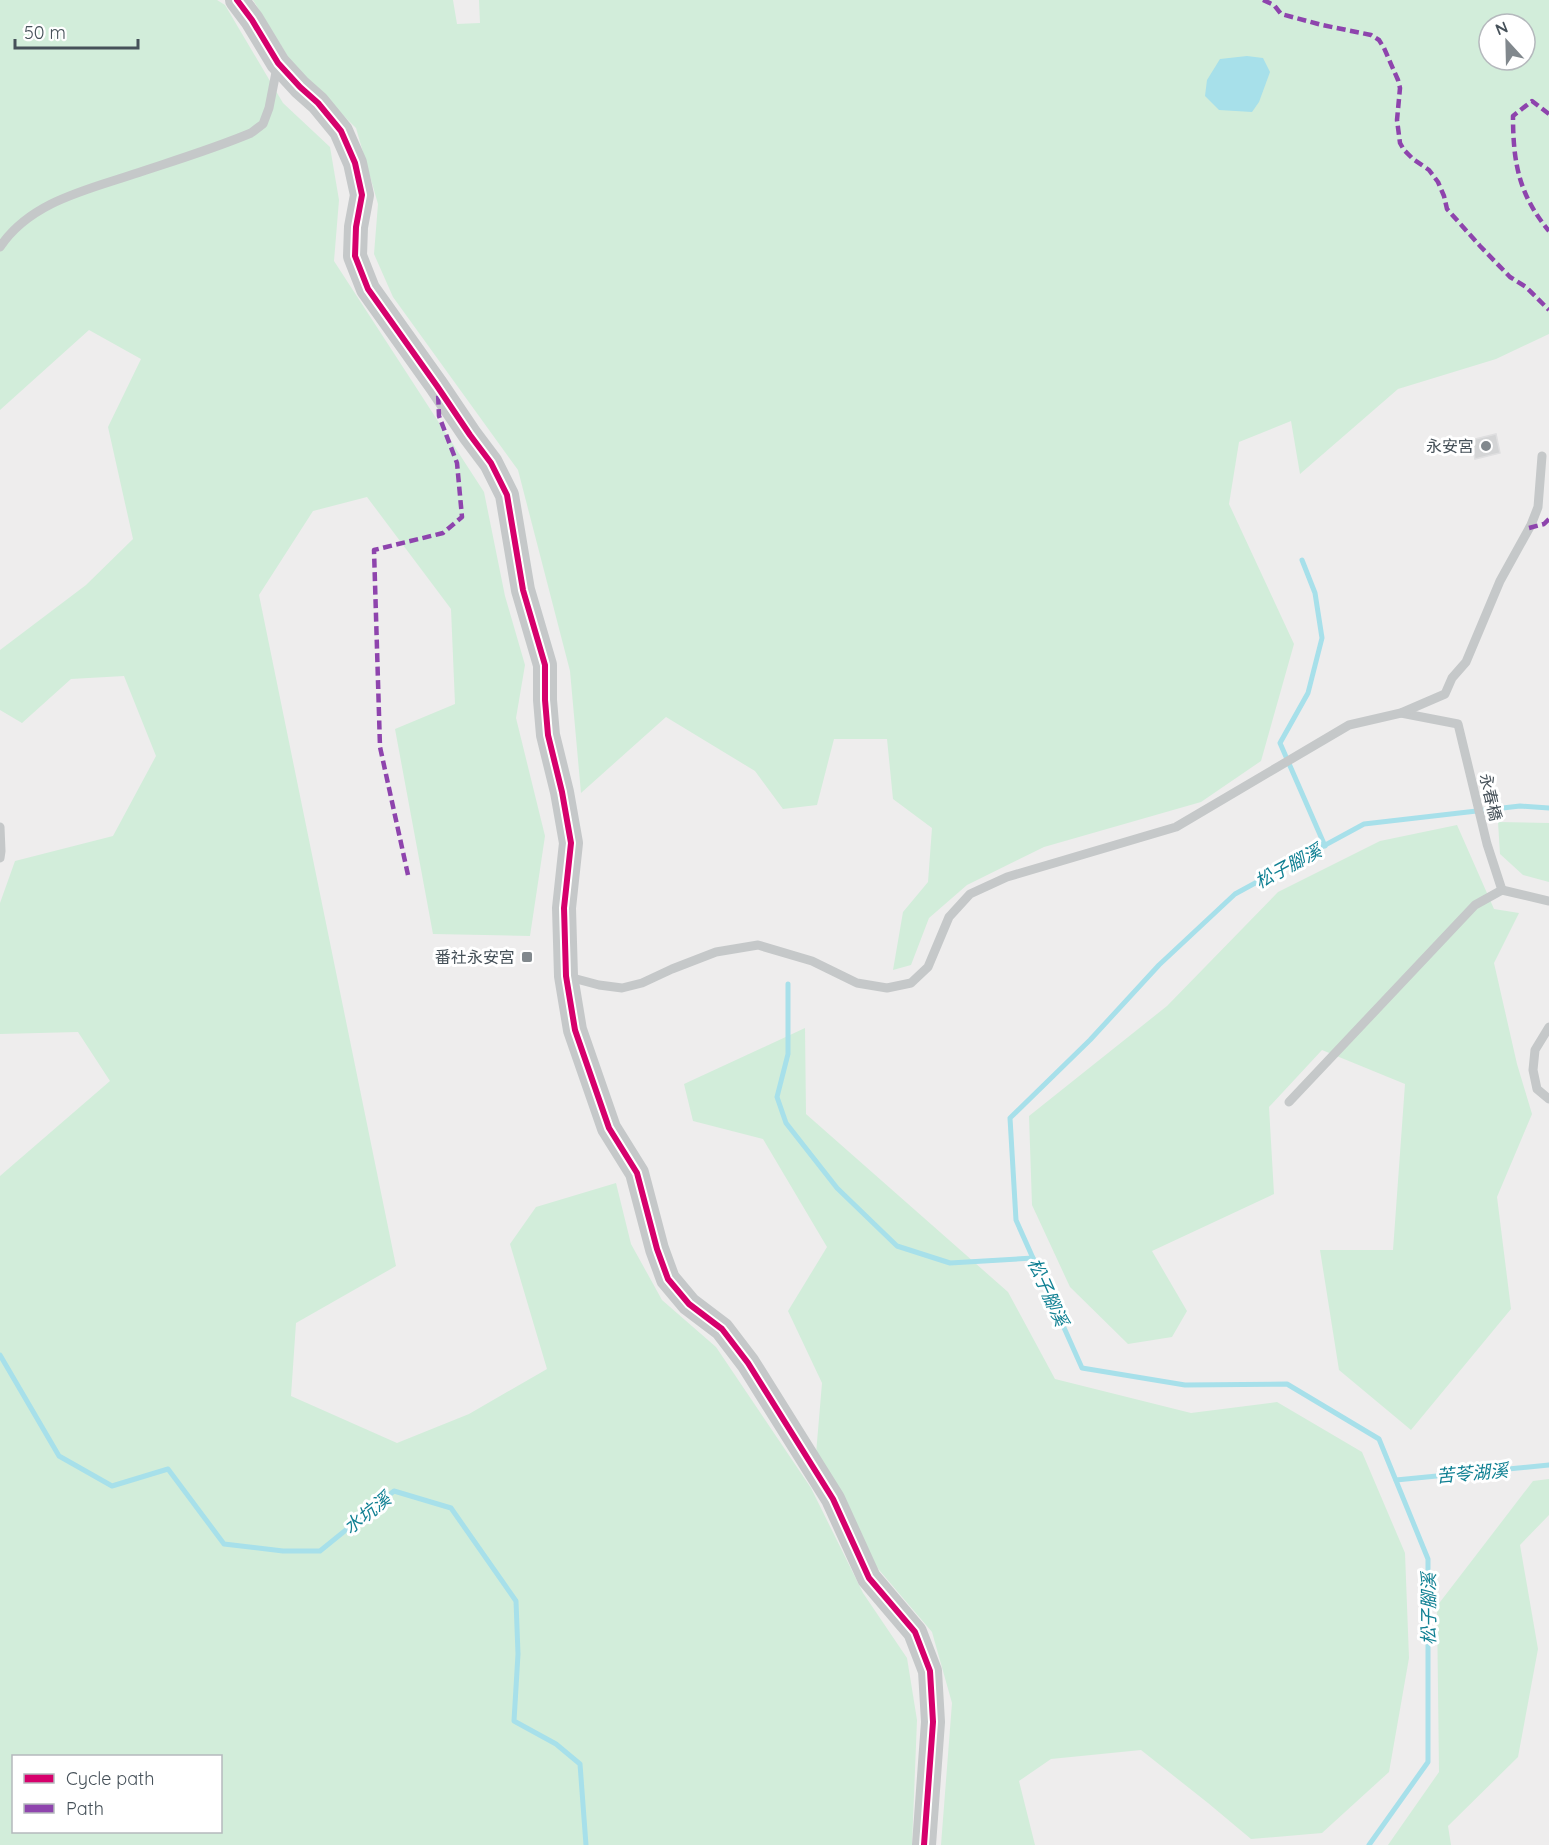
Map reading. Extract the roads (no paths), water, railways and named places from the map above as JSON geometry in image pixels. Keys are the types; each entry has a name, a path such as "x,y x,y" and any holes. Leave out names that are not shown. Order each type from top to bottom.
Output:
{"street":[{"path":"237,0 278,63 318,103 341,131 355,163 362,195 356,227 355,256 368,289 491,463 507,495 524,590 545,665 548,735 562,792 571,843 564,908 567,976 575,1030 609,1128 637,1173 657,1249 668,1279 689,1304 722,1329 748,1363 833,1499 869,1578 915,1632 930,1671 933,1722 924,1845"}],"lane":[{"path":"0,247 9,233 30,216 62,198 251,133 263,124 278,63"},
{"path":"567,976 599,985 622,988 642,983 716,952 758,945 812,961 857,983 887,988 911,983 928,967 949,917 970,894 1007,876 1176,827 1349,724 1401,713 1445,694 1452,678 1466,662 1500,581 1538,507 1542,456"},
{"name":"永春橋","path":"1401,713 1458,724 1487,844 1502,890"},
{"path":"0,827 0,858"},
{"path":"1289,1102 1475,904 1502,890 1549,901"},
{"path":"1549,1027 1535,1050 1533,1070 1537,1089 1549,1099"}],"water":[{"path":"1247,56 1263,58 1270,72 1259,102 1252,112 1219,110 1205,96 1207,80 1220,59"}],"waterway":[{"path":"1302,560 1315,593 1322,638 1308,693 1280,743 1325,846"},
{"name":"松子腳溪","path":"1369,1845 1428,1762 1428,1559 1379,1439 1287,1384 1185,1385 1082,1368 1016,1220 1010,1118 1090,1040 1159,965 1235,894 1364,824 1520,806 1549,808"},
{"path":"788,984 788,1054 777,1097 786,1123 837,1188 897,1246 950,1263 1033,1258"},
{"name":"水坑溪","path":"0,1355 59,1456 112,1486 168,1469 224,1544 283,1551 320,1551 394,1491 451,1508 516,1601 518,1654 514,1721 556,1744 580,1764 586,1845"},
{"name":"苦苓湖溪","path":"1396,1480 1549,1465"}],"place":[{"name":"永安宮","path":"1486,446"},
{"name":"番社永安宮","path":"527,957"}]}
